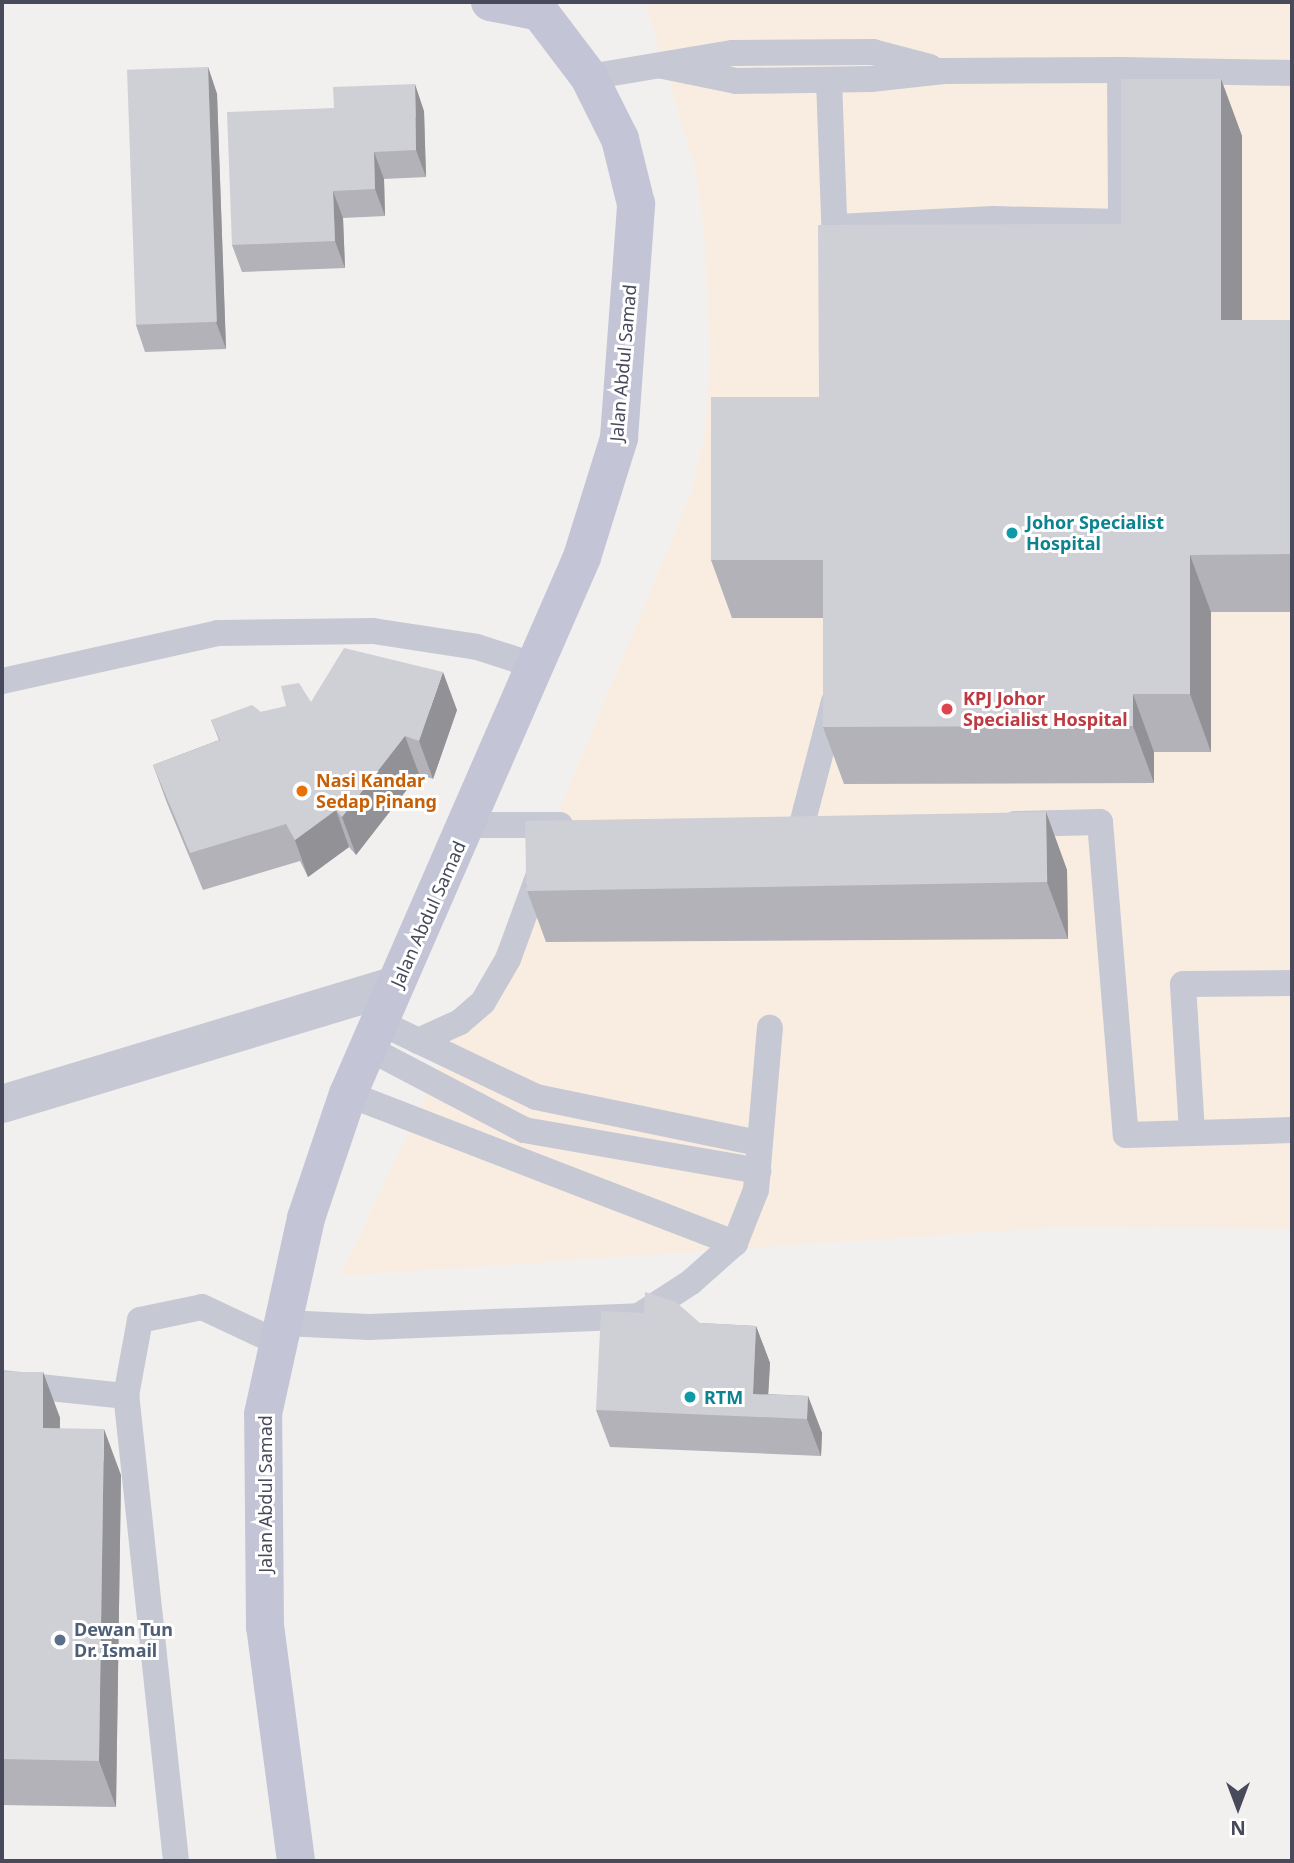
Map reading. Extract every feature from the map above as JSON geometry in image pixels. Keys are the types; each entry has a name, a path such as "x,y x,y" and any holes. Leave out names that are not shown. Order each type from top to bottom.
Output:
{"street":[{"path":"490,2 536,7"},
{"name":"Jalan Abdul Samad","path":"296,1861 265,1626 263,1414 306,1218 348,1094 376,1036 394,986 467,825 582,557 619,438 636,204 620,139 589,76 536,7"},
{"path":"2,1104 394,986"}],"lane":[{"path":"589,76 733,53 873,52 944,71"},
{"path":"663,66 736,81 829,80 944,71 1292,73"},
{"path":"835,227 993,219 1121,222 1120,70"},
{"path":"829,80 835,263"},
{"path":"2,681 218,634 373,631 477,646 536,666"},
{"path":"802,828 834,701 836,673"},
{"path":"991,824 1100,822 1126,1135 1292,1130"},
{"path":"467,825 590,825"},
{"path":"775,827 829,827"},
{"path":"418,1041 460,1022 483,1002 508,959 538,877"},
{"path":"1192,1132 1183,984 1292,983"},
{"path":"176,1861 126,1396 140,1320 202,1307 282,1333 639,1316 691,1282 735,1242 757,1189 770,1028"},
{"path":"376,1036 418,1041 536,1097 759,1143"},
{"path":"376,1036 524,1130 758,1171"},
{"path":"348,1094 735,1242"},
{"path":"2,1384 126,1396"}],"shaded area":[{"name":"KPJ Johor Specialist Hospital","path":"681,2 1292,2 1292,1229 1060,1227 340,1276 536,866 692,491 704,436 710,362 704,226 695,169 646,5"}],"building":[{"path":"208,67 217,322 136,325 127,70"},
{"name":"Johor Specialist Hospital","path":"1121,79 1221,79 1221,320 1292,320 1292,554 1190,555 1190,694 1133,694 1133,726 823,727 823,560 711,560 711,397 819,397 818,225 1121,224"},
{"path":"415,84 416,150 374,152 375,189 333,191 335,241 232,245 227,112 334,108 333,87"},
{"name":"Nasi Kandar Sedap Pinang","path":"344,648 443,672 419,741 405,736 342,817 336,810 295,840 286,824 190,853 153,765 220,740 211,720 252,705 261,712 286,706 281,686 299,683 311,702"},
{"path":"1046,812 1047,882 526,891 525,821"},
{"path":"645,1292 676,1302 700,1323 756,1326 753,1394 808,1396 807,1419 596,1410 601,1311 644,1313"},
{"name":"Dewan Tun Dr. Ismail","path":"2,1372 43,1372 43,1428 104,1429 99,1761 2,1759"}],"place":[{"name":"Johor Specialist Hospital","path":"1012,533"},
{"name":"KPJ Johor Specialist Hospital","path":"947,709"},
{"name":"Nasi Kandar Sedap Pinang","path":"302,791"},
{"name":"RTM","path":"690,1397"},
{"name":"Dewan Tun Dr. Ismail","path":"60,1640"}]}
